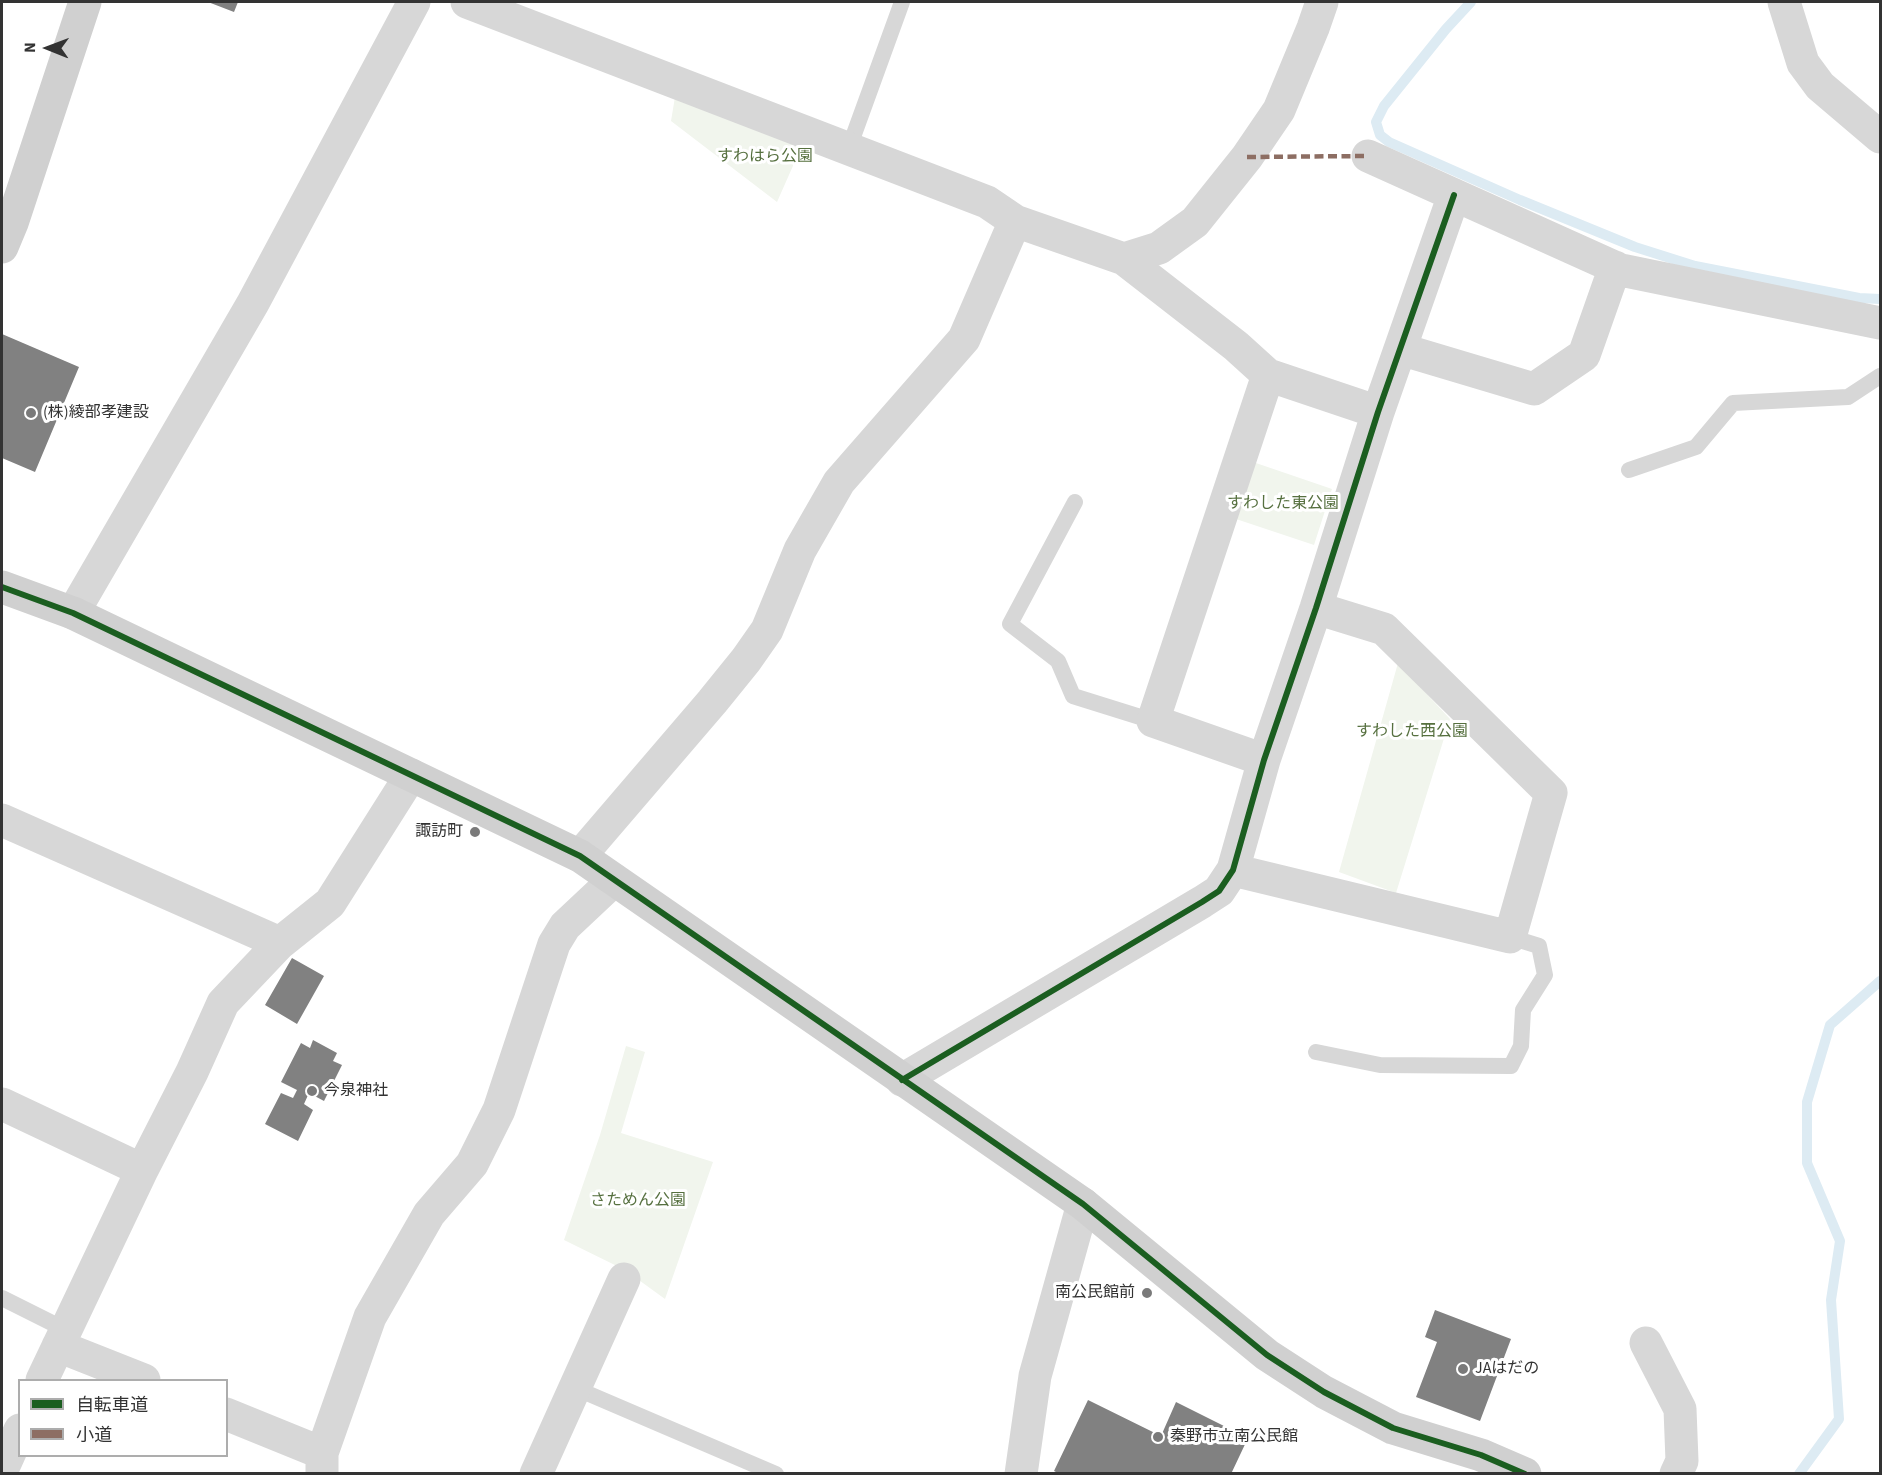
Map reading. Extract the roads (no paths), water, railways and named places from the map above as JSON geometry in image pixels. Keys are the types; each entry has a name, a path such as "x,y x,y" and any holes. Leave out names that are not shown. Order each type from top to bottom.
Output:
{"street":[{"path":"2,247 85,2"},
{"path":"73,613 253,303 414,2"},
{"path":"467,2 516,10 849,148 987,202 1015,220 1124,259 1236,346 1268,375 1378,412"},
{"path":"1124,259 1159,249 1195,222 1247,157 1279,110 1322,2"},
{"path":"1784,2 1803,63 1820,86 1881,137"},
{"path":"1368,156 1621,270 1881,323"},
{"path":"902,1080 1202,902 1219,891 1233,870 1264,760 1316,608 1378,412 1454,195"},
{"path":"580,856 712,702 767,630 800,550 839,482 964,339 1015,220"},
{"path":"1400,349 1534,389 1584,355 1615,267"},
{"path":"1264,760 1153,722 1268,375"},
{"path":"2,587 73,613 580,856 1083,1204 1268,1355 1324,1392 1393,1428 1481,1455 1525,1473"},
{"path":"1233,870 1510,937 1551,793 1384,629 1316,608"},
{"path":"42,1379 142,1170 192,1072 223,1003 280,943 330,903 411,775"},
{"path":"2,820 280,943"},
{"path":"228,1415 322,1468 370,1317 429,1214 472,1164 499,1110 554,944 565,926 614,880"},
{"path":"2,1104 142,1170"},
{"path":"1021,1473 1035,1376 1083,1204"},
{"path":"536,1473 624,1279"},
{"path":"62,1338 142,1379"},
{"path":"1646,1343 1680,1409 1682,1461 1676,1473"},
{"path":"2,1470 18,1434"}],"lane":[{"path":"849,148 902,2"},
{"path":"1629,470 1696,447 1733,403 1848,397 1881,376"},
{"path":"1075,502 1010,624 1058,661 1073,696 1153,722"},
{"path":"1316,1053 1380,1065 1511,1066 1521,1046 1523,1010 1545,975 1539,946 1510,937"},
{"path":"2,1298 62,1338"},
{"path":"574,1388 776,1473"}],"waterway":[{"path":"1471,2 1446,29 1384,106 1376,122 1380,135 1389,142 1520,200 1635,247 1695,266 1859,298 1880,299"},
{"path":"1799,1474 1839,1419 1831,1300 1840,1241 1807,1163 1807,1102 1830,1025 1880,981"}],"place":[{"name":"(株)綾部孝建設","path":"31,413"},
{"name":"諏訪町","path":"475,832"},
{"name":"今泉神社","path":"312,1091"},
{"name":"南公民館前","path":"1147,1293"},
{"name":"JAはだの","path":"1463,1369"},
{"name":"秦野市立南公民館","path":"1158,1437"}],"park label":[{"name":"すわはら公園","path":"765,157"},
{"name":"すわした東公園","path":"1283,504"},
{"name":"すわした西公園","path":"1412,732"},
{"name":"さためん公園","path":"638,1201"}]}
